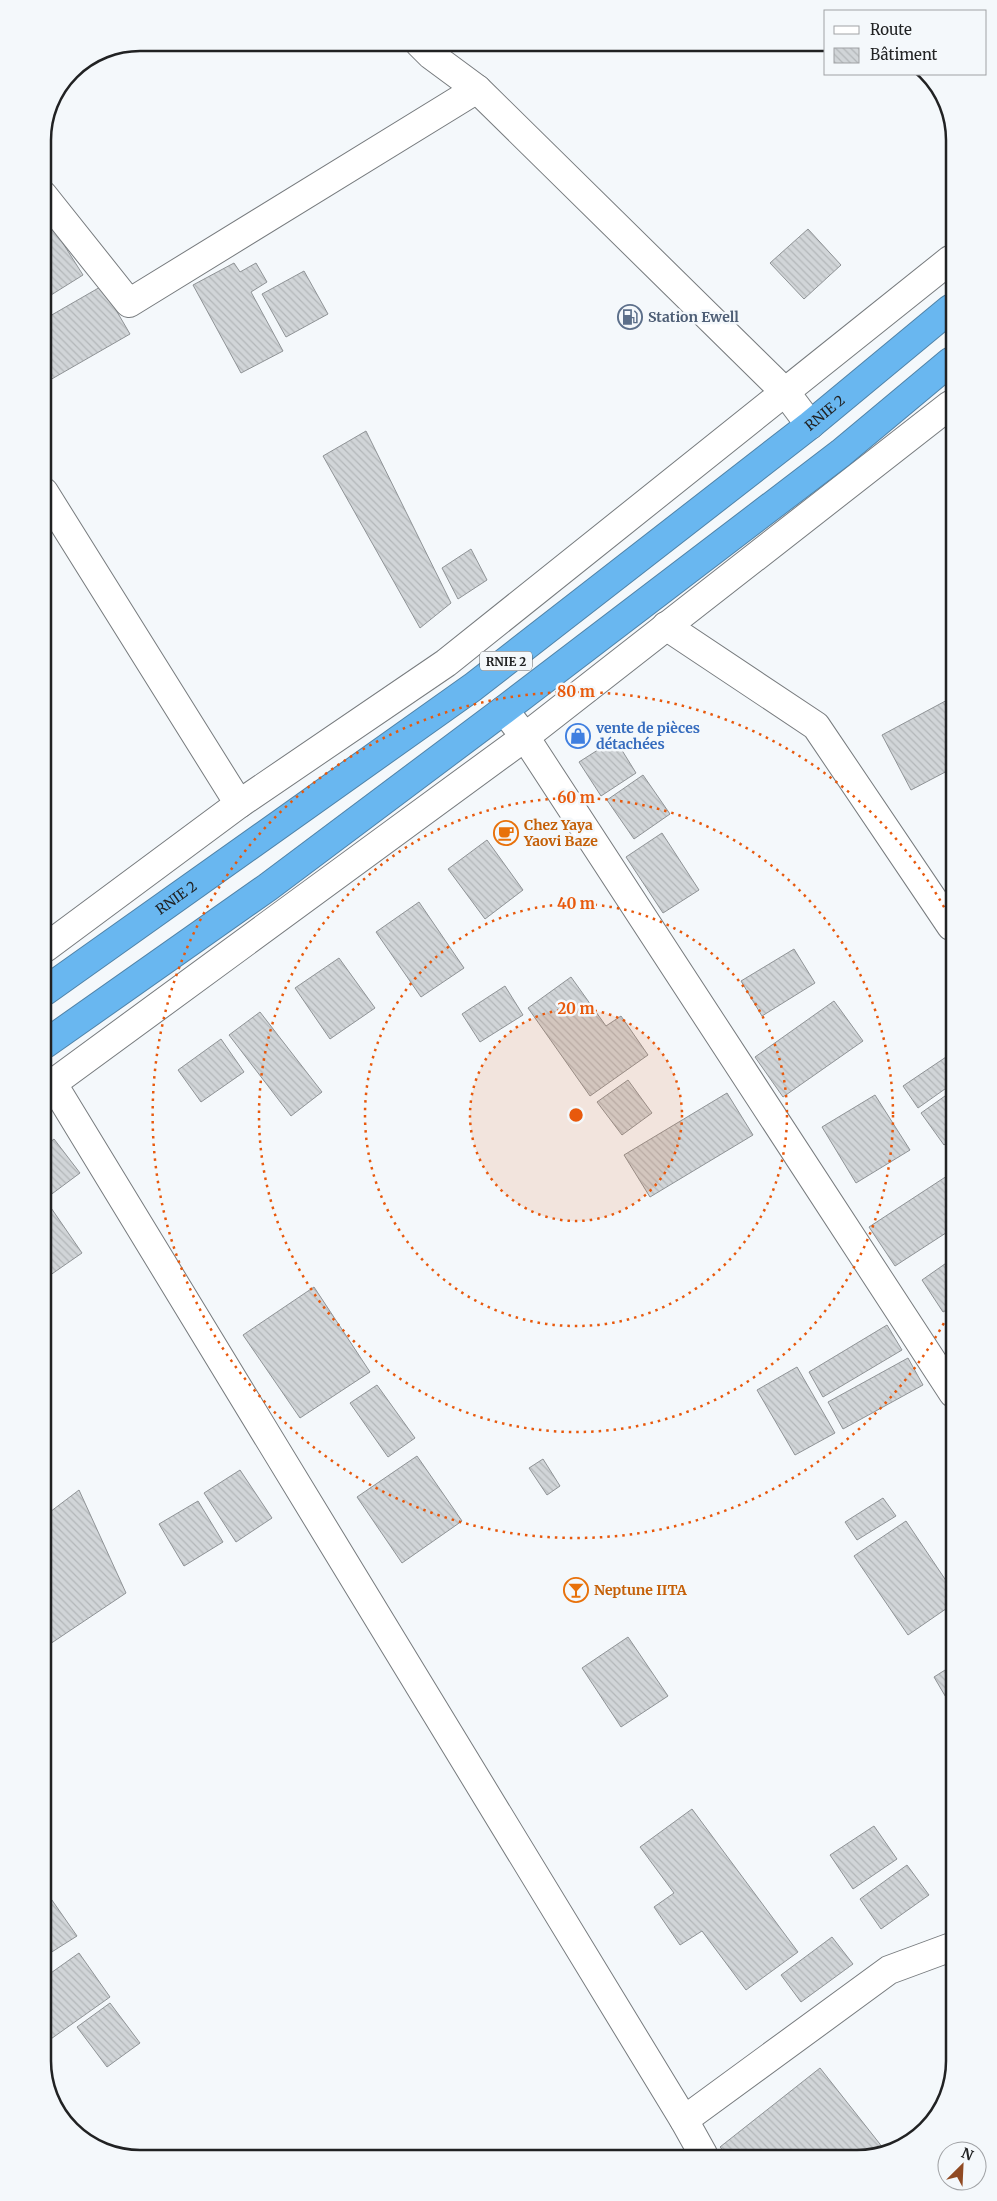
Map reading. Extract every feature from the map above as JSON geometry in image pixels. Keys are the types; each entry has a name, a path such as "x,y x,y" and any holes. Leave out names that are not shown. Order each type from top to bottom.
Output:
{"highway":[{"name":"RNIE 2","path":"51,987 473,687 810,425 946,312"},
{"name":"RNIE 2","path":"51,1040 268,887 504,710 841,453 946,365"}],"street":[{"path":"434,51 477,89 786,393 810,425"},
{"path":"51,205 129,303 477,89"},
{"path":"51,944 239,804 446,663 946,263"},
{"path":"51,1085 525,737 946,408"},
{"path":"51,503 239,804"},
{"path":"666,626 816,726 946,906"},
{"path":"504,710 525,737 946,1382"},
{"path":"51,1089 701,2150"},
{"path":"684,2120 890,1970 946,1949"}],"building":[{"path":"51,227 83,275 51,295"},
{"path":"808,229 841,265 804,299 770,263"},
{"path":"234,263 240,272 256,263 267,282 251,292 283,351 241,373 193,285"},
{"path":"304,271 328,314 286,337 262,294"},
{"path":"102,286 130,334 51,379 51,315"},
{"path":"366,431 451,603 420,628 323,456"},
{"path":"471,549 487,580 458,599 442,568"},
{"path":"946,701 946,772 911,790 882,735"},
{"path":"615,739 636,773 601,796 579,762"},
{"path":"643,775 670,814 634,839 607,800"},
{"path":"662,833 699,890 663,913 626,857"},
{"path":"487,840 523,890 485,919 448,869"},
{"path":"419,902 464,968 421,997 376,932"},
{"path":"794,949 815,983 762,1016 741,981"},
{"path":"339,958 375,1008 330,1039 295,988"},
{"path":"571,977 606,1026 621,1016 648,1055 590,1096 528,1008"},
{"path":"505,986 523,1015 480,1042 462,1014"},
{"path":"834,1001 863,1041 783,1097 755,1057"},
{"path":"260,1012 322,1092 291,1116 229,1035"},
{"path":"221,1039 244,1072 201,1102 178,1070"},
{"path":"946,1057 946,1088 918,1108 903,1086"},
{"path":"628,1080 652,1113 622,1135 597,1102"},
{"path":"727,1093 753,1135 650,1197 624,1155"},
{"path":"875,1095 910,1150 856,1183 822,1127"},
{"path":"946,1095 946,1144 944,1145 921,1113"},
{"path":"54,1139 80,1173 51,1195 51,1141"},
{"path":"946,1177 946,1233 895,1266 869,1227"},
{"path":"51,1208 82,1253 51,1275"},
{"path":"946,1263 946,1310 943,1312 922,1280"},
{"path":"314,1287 370,1372 300,1418 243,1335"},
{"path":"887,1325 902,1350 823,1397 809,1372"},
{"path":"908,1358 923,1385 843,1429 828,1402"},
{"path":"797,1367 835,1433 795,1455 757,1390"},
{"path":"377,1385 415,1438 388,1457 350,1403"},
{"path":"417,1456 462,1521 402,1563 357,1497"},
{"path":"543,1459 560,1486 547,1495 529,1468"},
{"path":"240,1470 272,1518 236,1542 204,1493"},
{"path":"79,1490 126,1593 51,1643 51,1511"},
{"path":"883,1498 896,1516 857,1540 845,1522"},
{"path":"198,1501 223,1542 184,1566 159,1524"},
{"path":"906,1521 946,1581 946,1609 908,1635 854,1556"},
{"path":"628,1637 668,1696 621,1727 582,1668"},
{"path":"946,1669 946,1697 934,1677"},
{"path":"692,1809 798,1952 746,1990 702,1931 680,1945 654,1907 674,1893 640,1847"},
{"path":"874,1826 897,1859 853,1889 830,1855"},
{"path":"907,1865 929,1895 881,1929 860,1899"},
{"path":"51,1899 77,1936 51,1952"},
{"path":"832,1937 853,1964 801,2002 781,1975"},
{"path":"79,1953 110,1997 51,2039 51,1973"},
{"path":"110,2003 140,2043 107,2067 77,2027"},
{"path":"820,2068 881,2146 862,2150 723,2150 720,2147"}],"place":[{"name":"Station Ewell","path":"630,317"},
{"name":"vente de pièces détachées","path":"578,736"},
{"name":"Chez Yaya Yaovi Baze","path":"506,833"},
{"name":"Neptune IITA","path":"576,1590"}]}
